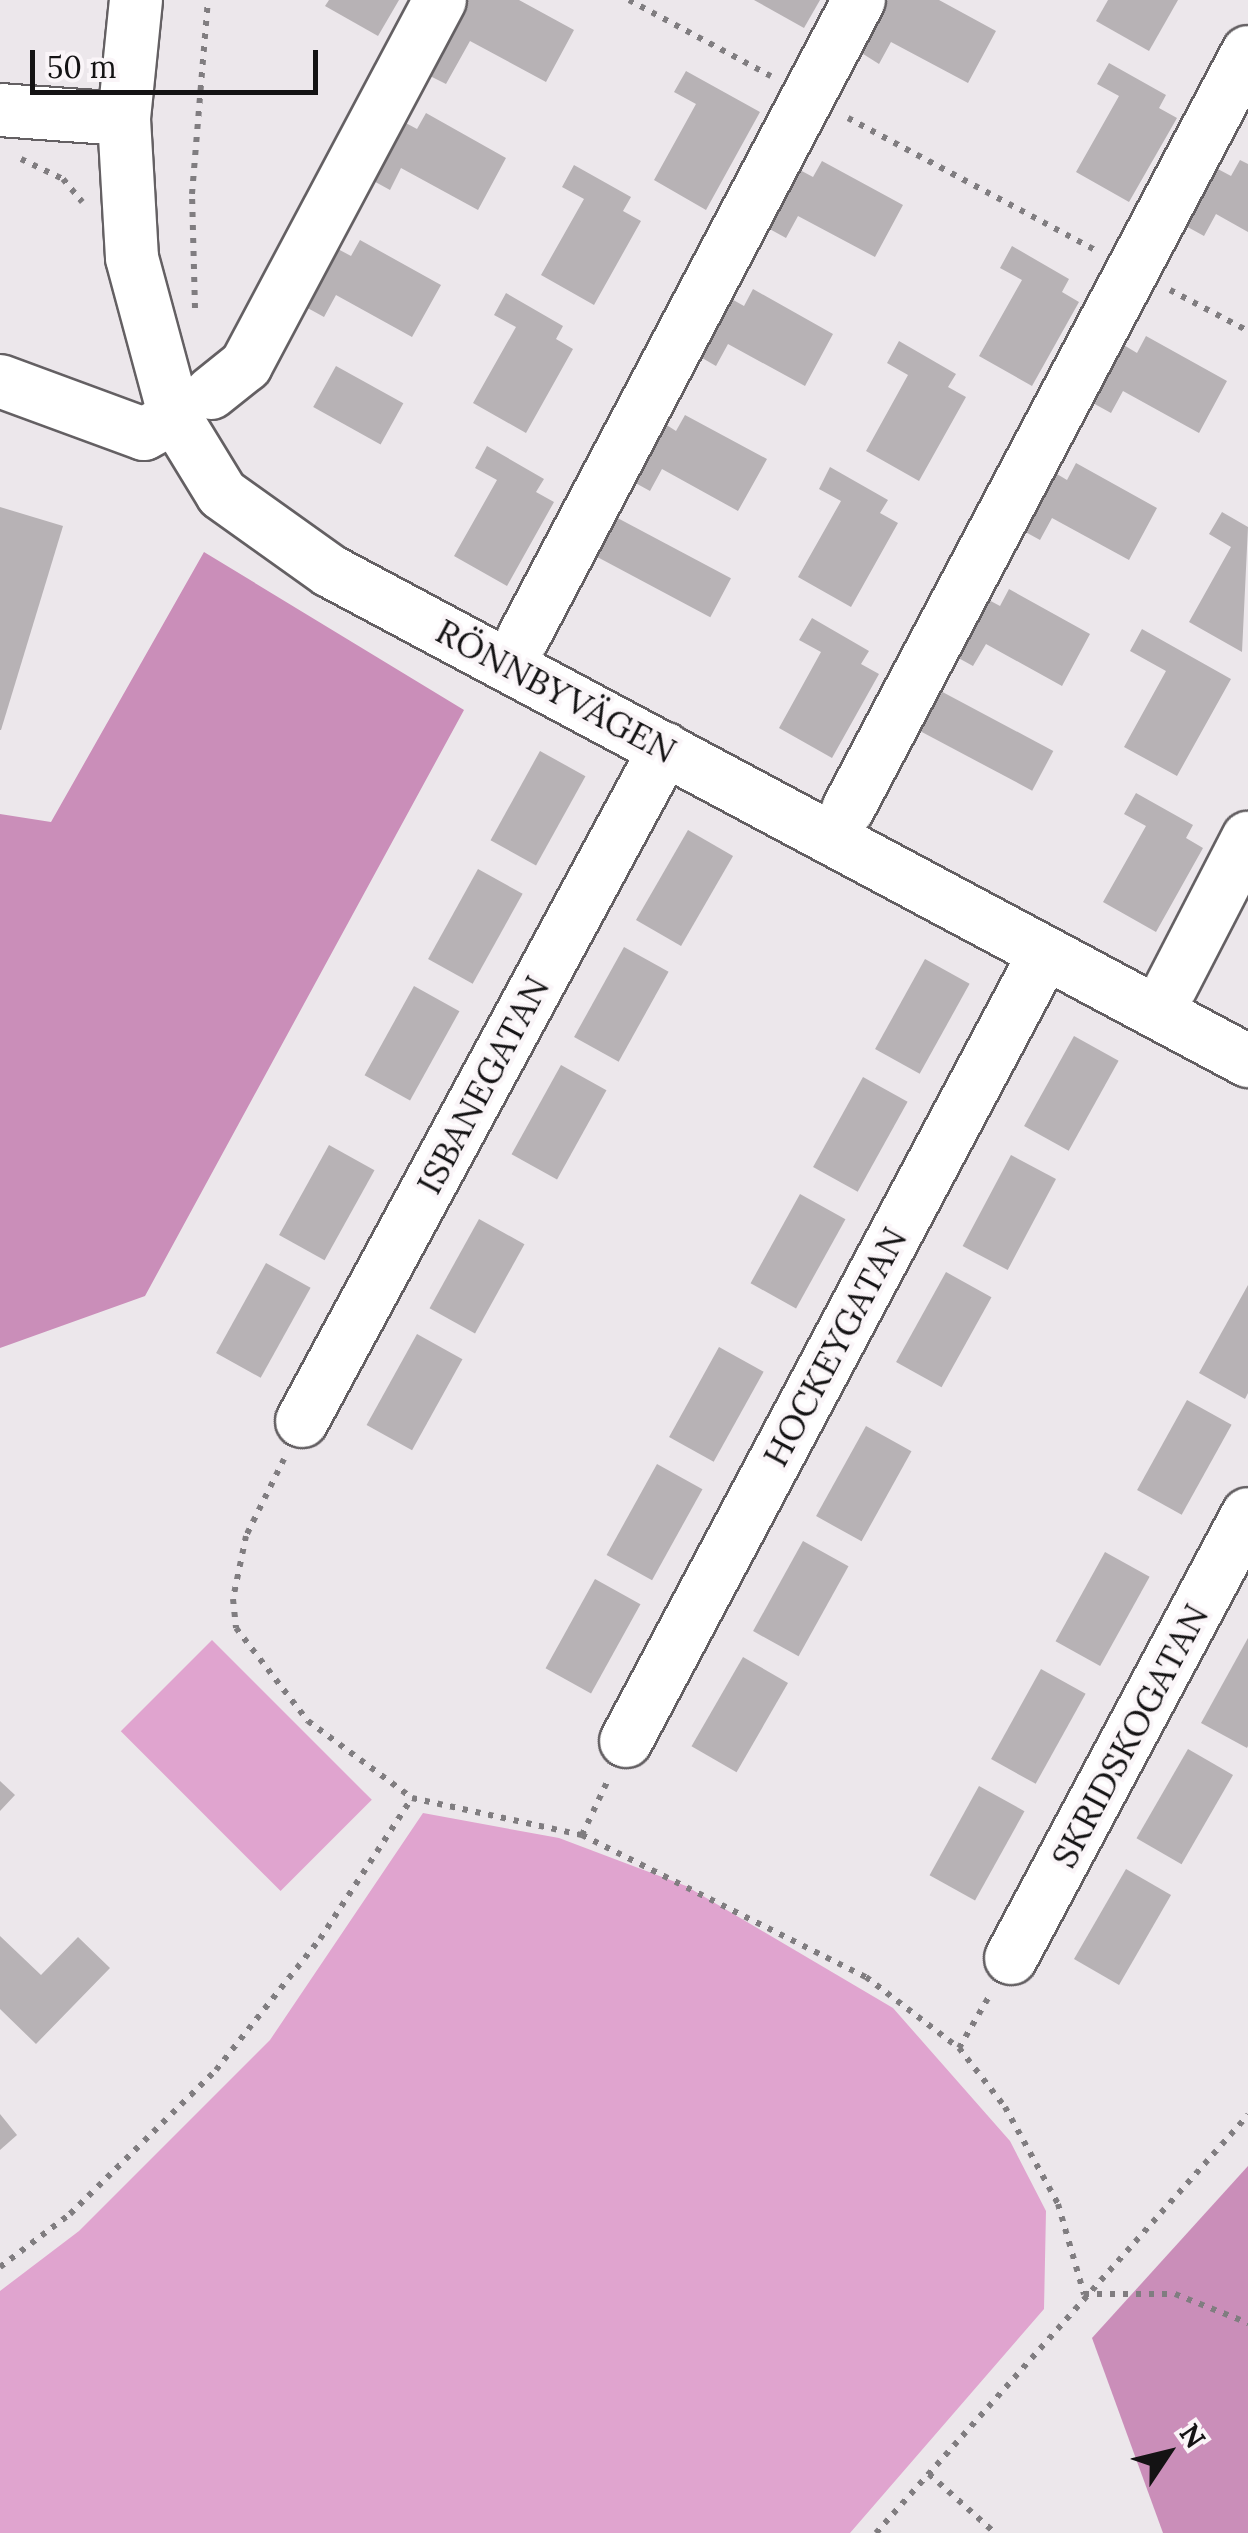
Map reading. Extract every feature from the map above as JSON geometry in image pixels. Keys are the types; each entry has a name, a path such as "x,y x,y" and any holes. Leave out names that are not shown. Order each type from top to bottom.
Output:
{"street":[{"name":"RÖNNBYVÄGEN","path":"136,0 124,119 132,258 193,405 194,459 260,527 1248,1061"},
{"path":"0,381 144,434 193,405 246,364 440,0"},
{"path":"523,638 859,0"},
{"path":"848,810 1130,268 1248,52"},
{"path":"0,110 124,119"},
{"name":"ISBANEGATAN","path":"302,1421 665,749"},
{"path":"1172,987 1248,838"},
{"name":"HOCKEYGATAN","path":"626,1741 1045,953"},
{"name":"SKRIDSKOGATAN","path":"1011,1958 1248,1514"}],"path":[{"path":"196,324 192,194 208,0"},
{"path":"629,0 1248,332"},
{"path":"302,1421 234,1571 236,1628 308,1721 412,1798 582,1835 806,1943 959,2048 1035,2153 1084,2294"},
{"path":"582,1835 626,1741"},
{"path":"0,2267 70,2214 216,2070 320,1938 412,1798"},
{"path":"959,2048 1011,1958"},
{"path":"876,2533 1084,2294 1248,2115"},
{"path":"1084,2294 1174,2294 1248,2323"},
{"path":"929,2474 995,2533"}],"shaded area":[{"path":"204,552 464,710 145,1296 0,1348 0,814 51,822"},
{"path":"212,1640 372,1800 281,1891 121,1731"},
{"path":"423,1813 559,1838 686,1886 893,2008 1010,2141 1046,2211 1044,2309 850,2533 0,2533 0,2291 79,2231 270,2040"},
{"path":"1248,2166 1248,2533 1163,2533 1092,2338"}],"building":[{"path":"329,0 399,0 378,36 325,6"},
{"path":"466,0 519,0 574,30 546,82 470,41 446,84 426,74"},
{"path":"754,0 820,0 804,28"},
{"path":"888,0 939,0 996,31 968,83 891,42 879,64 860,52"},
{"path":"1108,0 1178,0 1149,51 1096,21"},
{"path":"1109,63 1166,95 1159,108 1177,118 1129,202 1076,172 1119,96 1097,84"},
{"path":"686,71 760,112 706,210 654,180 696,104 674,92"},
{"path":"426,113 506,158 478,210 401,168 390,190 370,179 402,121 417,129"},
{"path":"1240,160 1248,164 1248,232 1216,214 1204,236 1184,225 1216,168 1231,176"},
{"path":"822,161 903,205 875,257 798,216 786,238 766,227 798,169 813,177"},
{"path":"574,165 631,197 623,211 641,221 594,305 541,275 584,199 562,187"},
{"path":"360,240 441,285 412,337 336,295 324,317 304,306 336,248 351,256"},
{"path":"1012,246 1069,279 1062,292 1079,302 1032,386 979,356 1022,280 1000,268"},
{"path":"753,289 833,334 805,386 728,344 716,366 697,355 728,297 744,306"},
{"path":"506,293 563,326 556,339 573,349 526,433 473,403 516,327 494,315"},
{"path":"1146,336 1227,381 1199,433 1123,391 1111,413 1091,402 1122,344 1137,353"},
{"path":"899,341 956,374 948,387 966,397 919,481 866,451 908,375 887,363"},
{"path":"336,366 403,403 381,444 313,407"},
{"path":"685,415 767,459 738,511 662,469 650,491 630,480 662,422 676,431"},
{"path":"487,446 544,479 536,492 554,502 507,586 454,556 497,480 475,468"},
{"path":"1076,463 1157,508 1129,560 1052,518 1040,540 1020,529 1052,471 1067,480"},
{"path":"830,467 888,500 880,513 898,523 851,607 798,577 841,501 819,489"},
{"path":"0,507 63,526 1,730 0,730"},
{"path":"1222,512 1248,527 1242,652 1189,622 1231,547 1209,534"},
{"path":"610,514 731,578 710,617 589,553"},
{"path":"1009,589 1090,634 1062,686 986,644 973,666 953,655 985,598 1000,606"},
{"path":"812,618 869,651 861,664 879,674 832,758 779,728 821,652 799,640"},
{"path":"1142,629 1231,679 1177,776 1124,747 1166,671 1130,651"},
{"path":"935,688 1053,751 1032,791 914,728"},
{"path":"540,751 585,776 536,865 491,840"},
{"path":"1136,793 1193,825 1186,838 1203,848 1156,932 1103,902 1146,826 1124,814"},
{"path":"688,830 733,856 681,946 636,920"},
{"path":"478,869 523,894 473,984 428,959"},
{"path":"624,947 669,972 619,1062 574,1037"},
{"path":"925,959 970,984 920,1074 875,1049"},
{"path":"414,986 459,1011 410,1100 365,1075"},
{"path":"1074,1036 1119,1061 1069,1151 1024,1126"},
{"path":"561,1065 606,1090 557,1179 512,1154"},
{"path":"863,1077 908,1102 858,1192 813,1167"},
{"path":"329,1145 374,1170 325,1260 279,1235"},
{"path":"1011,1155 1056,1179 1008,1270 963,1246"},
{"path":"800,1194 845,1219 796,1308 751,1283"},
{"path":"479,1219 524,1244 475,1333 430,1308"},
{"path":"266,1263 311,1288 261,1378 216,1353"},
{"path":"946,1272 991,1297 942,1387 896,1362"},
{"path":"1248,1285 1248,1393 1245,1399 1199,1373"},
{"path":"417,1334 462,1359 412,1450 367,1425"},
{"path":"719,1347 764,1372 714,1462 669,1437"},
{"path":"1187,1400 1232,1425 1182,1515 1137,1490"},
{"path":"866,1426 911,1451 862,1541 816,1516"},
{"path":"657,1464 702,1489 652,1580 607,1555"},
{"path":"803,1541 848,1566 799,1656 753,1631"},
{"path":"1105,1552 1150,1577 1100,1666 1056,1641"},
{"path":"595,1579 640,1604 591,1693 546,1668"},
{"path":"1248,1638 1248,1746 1247,1748 1201,1723"},
{"path":"743,1657 788,1683 737,1772 692,1746"},
{"path":"1041,1669 1086,1694 1036,1784 991,1759"},
{"path":"1188,1749 1233,1775 1182,1864 1136,1838"},
{"path":"0,1781 15,1795 0,1811"},
{"path":"979,1786 1024,1811 975,1900 930,1875"},
{"path":"1126,1869 1171,1895 1119,1985 1074,1959"},
{"path":"0,1936 41,1975 78,1937 110,1968 36,2044 0,2009"},
{"path":"0,2114 17,2135 0,2150"}]}
